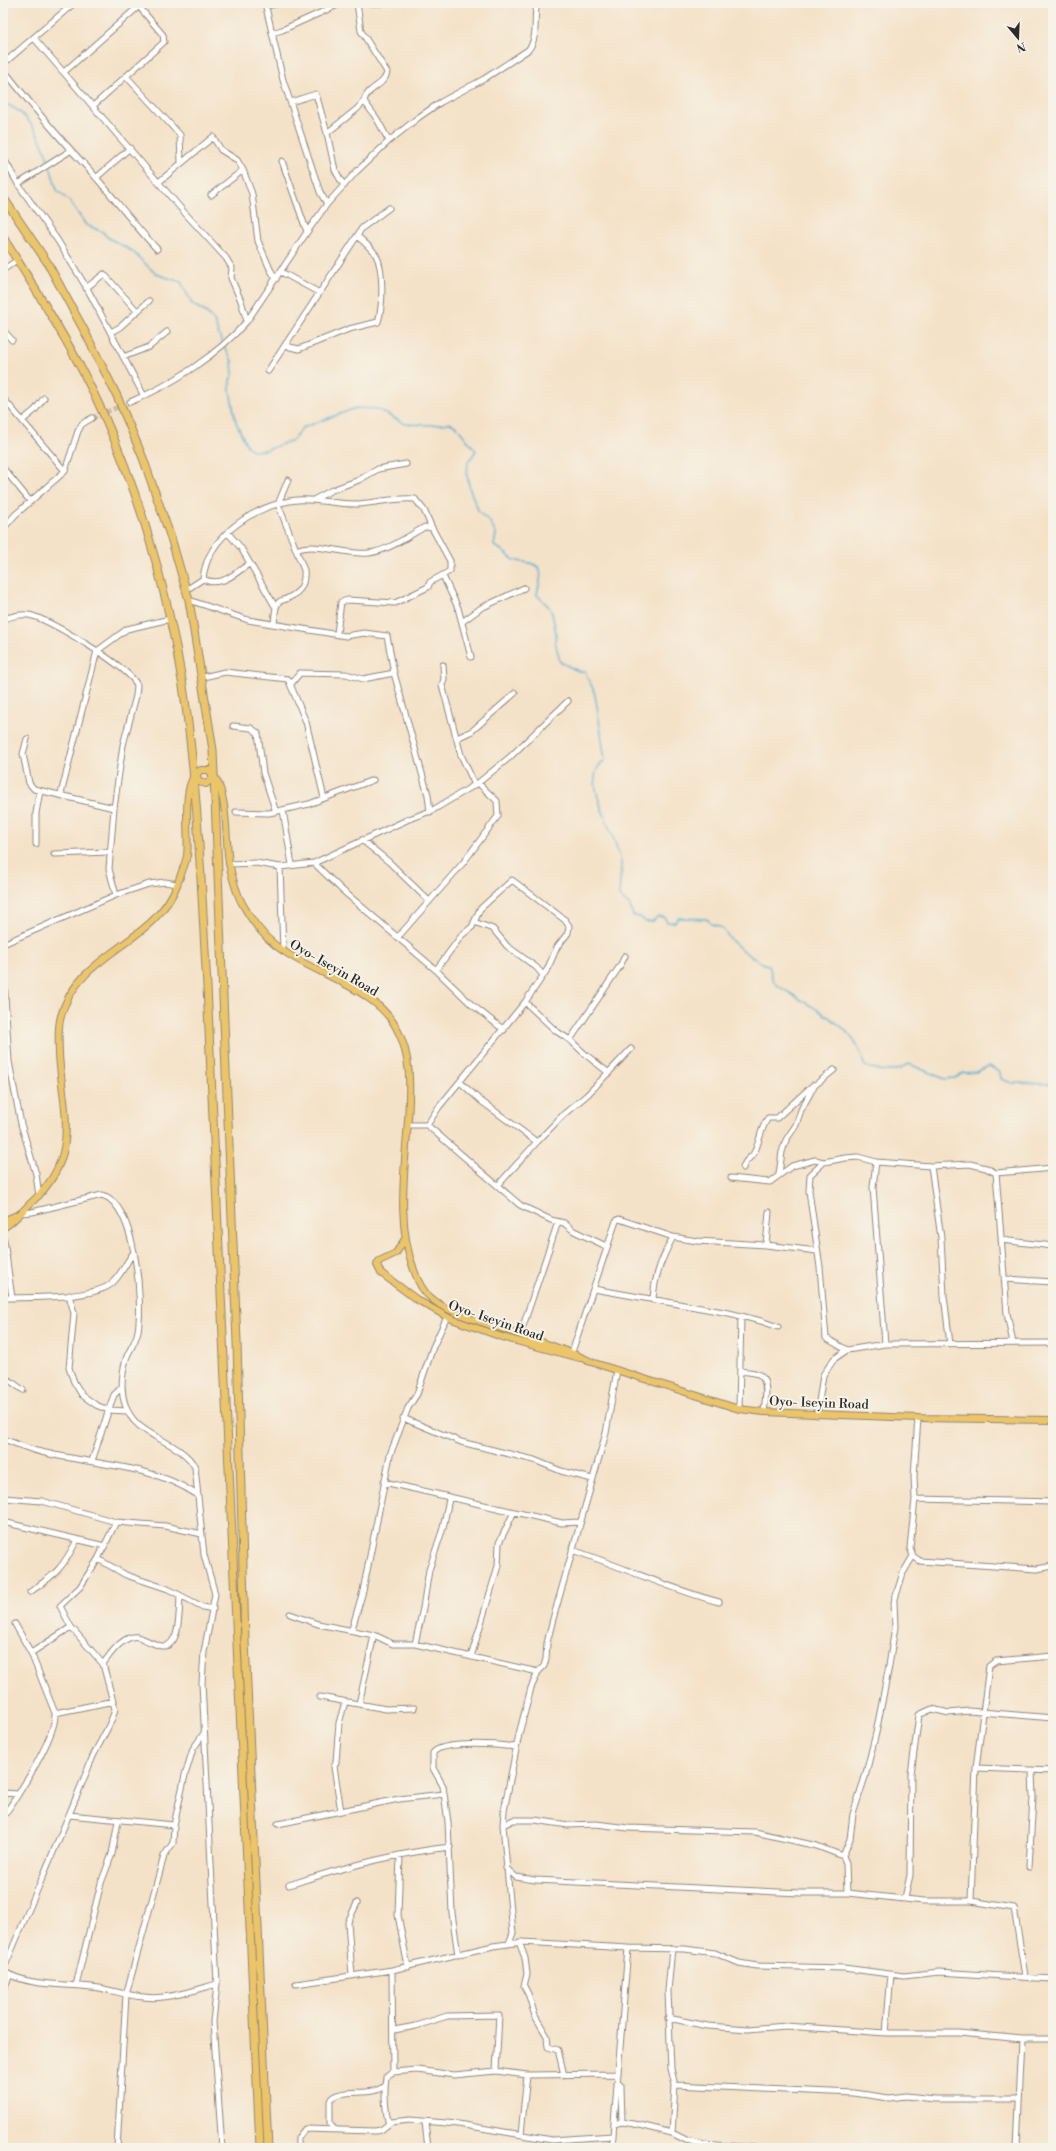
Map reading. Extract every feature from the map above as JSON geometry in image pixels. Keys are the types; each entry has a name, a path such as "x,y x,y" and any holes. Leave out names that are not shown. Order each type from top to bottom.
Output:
{"highway":[{"path":"3,197 47,262 85,332 117,396 143,458 189,600 203,676 212,779 237,1342 245,1641 268,2148"},
{"path":"3,237 50,310 83,372 134,491 170,619 183,684 198,778 194,788 206,979 260,2148"}],"main road":[{"path":"3,1228 39,1196 55,1174 66,1142 67,1115 58,1031 66,1000 75,984 88,970 126,943 152,921 166,904 177,884 186,857 189,794 203,769 212,779 221,794"},
{"path":"198,778 212,779"},
{"path":"189,794 194,788 198,778"},
{"name":"Oyo- Iseyin Road","path":"212,779 221,794 229,864 242,903 256,925 266,937 282,951 302,964 362,994 386,1013 395,1024 407,1052 410,1072 404,1212 405,1239 416,1278 429,1297 464,1316 572,1352 592,1362"},
{"path":"3,1221 20,1213"},
{"name":"Oyo- Iseyin Road","path":"405,1239 396,1253 379,1261 377,1269 416,1299 447,1316 502,1337 592,1362 739,1409 816,1415 1053,1420"}],"street":[{"path":"3,64 74,3"},
{"path":"280,3 265,5 283,80 320,192 327,204"},
{"path":"272,33 342,3"},
{"path":"327,133 357,109 364,101 366,94 383,81 387,72 361,31 357,3"},
{"path":"366,3 382,3"},
{"path":"130,402 144,396 186,371 227,342 247,321 327,204 356,172 389,141 441,102 484,79 528,50 534,38 537,3"},
{"path":"64,72 138,5 165,39 164,42 94,106"},
{"path":"34,38 160,181 183,211 226,258 232,268 231,278 241,301 247,321"},
{"path":"3,69 70,151 96,178 132,222 157,249"},
{"path":"126,76 180,135 181,163"},
{"path":"291,102 316,94 327,133 335,170 344,186"},
{"path":"364,101 377,119 389,141"},
{"path":"160,181 213,137 221,150 237,160 242,170 252,194 258,242 276,279"},
{"path":"96,178 130,148"},
{"path":"18,184 70,151"},
{"path":"3,157 18,184 58,241 111,332 120,327 149,302"},
{"path":"282,161 307,232"},
{"path":"211,195 242,170"},
{"path":"268,372 318,292 356,236 362,228 389,208"},
{"path":"286,344 290,347 299,349 349,329 378,322 381,312 380,265 375,255 356,236"},
{"path":"3,270 17,260"},
{"path":"281,272 318,292"},
{"path":"86,288 104,274 137,311"},
{"path":"107,325 144,396"},
{"path":"3,330 12,340"},
{"path":"123,357 149,347 167,332"},
{"path":"3,398 65,471"},
{"path":"23,420 35,410 44,398"},
{"path":"3,529 15,515 65,471 78,431 82,424 92,418"},
{"path":"314,500 332,490 359,480 378,469 406,464"},
{"path":"3,468 30,502"},
{"path":"274,624 276,608 279,602 296,593 302,587 304,570 278,504 288,480"},
{"path":"203,579 204,569 216,545 246,517 278,504 297,500 356,504 401,498 415,500 424,510 450,561 450,571 444,576 430,582 428,587 395,602 348,600 341,602 337,633"},
{"path":"296,550 304,546 312,546 324,549 371,553 425,527 432,528"},
{"path":"228,533 241,548 276,608"},
{"path":"203,579 212,583 219,583 249,564"},
{"path":"444,576 458,608 471,657"},
{"path":"186,590 203,579"},
{"path":"462,622 481,608 524,588"},
{"path":"189,600 229,614 274,624 337,633 346,636 364,634 386,636 394,673 428,795 430,812"},
{"path":"3,619 17,615 33,616 63,631 97,651 125,672 137,685 123,745 114,808 109,869 116,895"},
{"path":"61,794 97,651 127,630 170,619"},
{"path":"398,937 462,863 498,816 497,801 476,784 462,755 442,685 444,679 443,665"},
{"path":"203,676 225,672 288,679 306,722 324,798"},
{"path":"291,684 300,673 346,674 363,679 394,673"},
{"path":"457,738 472,731 515,693"},
{"path":"229,864 256,863 280,867 314,863 409,819 430,812 476,784 510,757 568,701"},
{"path":"233,726 251,728 258,733 263,774 276,812"},
{"path":"27,739 22,754 29,783 34,789 61,794 114,808"},
{"path":"236,812 276,812 309,804 372,780"},
{"path":"36,844 36,813 40,791"},
{"path":"283,810 292,865"},
{"path":"362,840 389,862 429,901"},
{"path":"54,854 110,852"},
{"path":"314,863 436,970 471,1004 504,1030"},
{"path":"280,867 283,949"},
{"path":"427,1124 439,1107 461,1083 525,1002 543,975 557,947 568,933 569,926 565,920 515,881 508,881 480,909 474,922 462,935 436,970"},
{"path":"3,944 116,895 149,884 165,882 177,884"},
{"path":"474,922 493,929 507,946 536,967 543,975"},
{"path":"570,1040 620,966 625,956"},
{"path":"3,963 9,1062 21,1124 33,1163 39,1196"},
{"path":"525,1002 556,1030 570,1040 586,1056 609,1073"},
{"path":"499,1184 537,1142 609,1073 631,1049"},
{"path":"743,1168 746,1159 754,1153 763,1125 768,1118 777,1118 818,1081 834,1070"},
{"path":"779,1174 782,1152 786,1140 796,1125 801,1110 818,1081"},
{"path":"461,1083 481,1101 537,1142"},
{"path":"408,1125 427,1124 499,1184 520,1205 551,1220 564,1224 574,1231 606,1246"},
{"path":"731,1178 767,1182 792,1166 815,1160 824,1162 858,1157 876,1162 931,1166 970,1164 986,1168 996,1173 1053,1168"},
{"path":"824,1162 810,1175 809,1191 826,1338 847,1350"},
{"path":"876,1162 873,1188 885,1344"},
{"path":"931,1166 941,1238 944,1296 950,1344"},
{"path":"996,1173 1008,1313 1013,1343"},
{"path":"20,1213 32,1212 102,1194 108,1196 119,1207 134,1252 139,1287 139,1320 134,1344 126,1359 122,1387 127,1411 133,1421 143,1429 182,1452 192,1461 195,1468 196,1494 204,1555 215,1594 204,1652 202,1683 212,1859 217,1984 213,2022 222,2148"},
{"path":"766,1245 769,1212"},
{"path":"572,1352 594,1289 606,1246 616,1221 619,1220 673,1237 697,1241 766,1245 817,1251"},
{"path":"520,1335 557,1225"},
{"path":"653,1300 653,1289 661,1260 673,1237"},
{"path":"4,1240 12,1298"},
{"path":"1001,1240 1053,1246 1053,1282 1005,1279"},
{"path":"3,1298 83,1294 108,1286 115,1279 134,1252"},
{"path":"594,1289 741,1316 778,1327"},
{"path":"69,1295 74,1313 69,1368 82,1395 96,1405 108,1410 127,1411"},
{"path":"352,1629 363,1591 390,1455 404,1418 417,1394 433,1347 447,1316"},
{"path":"739,1409 741,1316"},
{"path":"816,1415 823,1375 834,1359 847,1350 885,1344 1053,1343"},
{"path":"564,2075 558,2050 548,2047 546,2036 535,2016 529,1996 524,1986 527,1969 525,1958 520,1942 513,1933 506,1868 503,1825 504,1810 516,1746 531,1688 538,1672 544,1666 546,1659 547,1643 579,1522 606,1434 618,1370"},
{"path":"740,1371 759,1374 762,1377 766,1396 764,1412"},
{"path":"3,1379 9,1380 23,1390"},
{"path":"92,1461 114,1395 122,1387"},
{"path":"404,1418 461,1442 534,1460 561,1471 592,1479"},
{"path":"918,1418 914,1476 915,1499 910,1548 913,1556 920,1561 1001,1567 1037,1569 1053,1566"},
{"path":"3,1439 41,1452 92,1461 166,1478 196,1494"},
{"path":"384,1482 450,1499 562,1523 579,1522"},
{"path":"3,1498 53,1503 116,1522 165,1526 202,1534"},
{"path":"415,1644 429,1570 443,1528 450,1499"},
{"path":"915,1499 1053,1502"},
{"path":"471,1657 498,1566 499,1543 514,1512"},
{"path":"3,1522 105,1546"},
{"path":"116,1522 98,1559 80,1587 60,1606 71,1627 102,1664 114,1701 114,1714 100,1740 69,1815 52,1850 3,1970 10,1975 36,1982 76,1985 141,1997 162,1997 217,1984"},
{"path":"30,1592 56,1574 65,1563 77,1540"},
{"path":"572,1550 624,1567 697,1596 719,1602"},
{"path":"847,1893 846,1863 843,1856 850,1839 853,1814 866,1777 876,1733 893,1643 894,1602 903,1573 913,1556"},
{"path":"98,1559 126,1575 168,1589 180,1596 213,1609"},
{"path":"102,1664 115,1648 132,1637 136,1636 162,1646 171,1644 176,1637 180,1596"},
{"path":"290,1614 318,1624 352,1629 393,1644 415,1644 538,1672"},
{"path":"3,1817 18,1794 52,1733 56,1720 55,1713 31,1653 15,1624"},
{"path":"31,1653 71,1627"},
{"path":"359,1704 374,1636"},
{"path":"971,1901 976,1768 989,1666 992,1662 1053,1656"},
{"path":"320,1697 386,1709 414,1708"},
{"path":"55,1713 114,1701"},
{"path":"340,1811 334,1767 336,1762 340,1723 345,1702"},
{"path":"905,1898 910,1875 912,1774 919,1715 932,1709 948,1713 958,1711 982,1712 1053,1718"},
{"path":"117,2148 126,1994 164,1856 174,1843 174,1825 191,1755 204,1733"},
{"path":"458,1955 452,1913 450,1847 443,1786 434,1768 433,1759 435,1750 479,1744 516,1746"},
{"path":"976,1768 1053,1772"},
{"path":"1029,1867 1033,1798 1032,1770"},
{"path":"3,1793 18,1794"},
{"path":"278,1824 399,1799 444,1794"},
{"path":"504,1810 513,1820"},
{"path":"69,1815 118,1821 174,1825"},
{"path":"503,1825 513,1820 535,1820 568,1825 596,1824 628,1828 755,1832 817,1846 843,1856"},
{"path":"76,1985 101,1883 112,1854 118,1821"},
{"path":"289,1885 324,1874 400,1855 450,1847"},
{"path":"400,1855 398,1915 408,1967"},
{"path":"506,1868 516,1877"},
{"path":"507,1880 516,1877 598,1884 800,1893 847,1893 949,1902 971,1901 1014,1908 1025,1976"},
{"path":"352,1976 348,1922 356,1903"},
{"path":"509,1943 513,1933"},
{"path":"296,1984 408,1967 509,1943 520,1942 628,1948 672,1948 715,1953 745,1964 873,1970 891,1975 916,1975 939,1972 1025,1976 1053,1979"},
{"path":"612,2148 623,2030 628,1948"},
{"path":"672,1948 668,1991 671,2069 675,2085 672,2133"},
{"path":"392,1970 394,2030 393,2072"},
{"path":"3,1990 10,1975"},
{"path":"886,2033 891,1975"},
{"path":"394,2030 416,2026 447,2016 499,2015 496,2071"},
{"path":"668,2018 708,2026 748,2029 786,2026 886,2033 965,2034 1022,2039 1053,2039"},
{"path":"1017,2148 1018,2098 1022,2039"},
{"path":"391,2122 388,2120 384,2086 386,2077 393,2072 417,2070 454,2075 496,2071 527,2075 618,2074"},
{"path":"520,2134 527,2075"},
{"path":"617,2082 621,2086 622,2122"},
{"path":"675,2085 854,2093 889,2098 906,2096 935,2099 1018,2098"},
{"path":"335,2129 330,2123 330,2101 332,2099 350,2093 380,2090 384,2086"},
{"path":"298,2148 298,2138 305,2129 375,2131 381,2130 391,2122 458,2124 552,2140 613,2136"},
{"path":"425,2122 428,2148"},
{"path":"614,2124 622,2122 672,2133 686,2140 734,2148 754,2148"}],"waterway":[{"path":"3,103 20,112 33,126 49,162"},
{"path":"50,166 57,190 71,203 86,225 103,232 107,237 132,251 156,274 181,282 192,304 207,313 214,321 222,343"},
{"path":"224,346 232,361 233,375 230,380 230,391 236,422 247,446 254,451 266,450 293,440 302,428 356,408 377,409 405,424 432,425 450,423 457,427 476,451 468,462 467,475 470,490 479,512 490,522 496,534 494,546 515,560 530,563 539,568 541,576 537,595 549,607 552,613 556,633 555,641 560,662 580,672 585,672 594,691 605,760 597,769 595,778 596,790 599,802 619,853 621,863 619,896 630,906 633,916 640,917 646,922 653,921 657,917 664,917 667,922 675,922 678,918 707,919 711,924 720,927 729,938 745,952 769,966 773,979 777,985 826,1015 846,1031 860,1052 864,1065 868,1067 877,1070 891,1071 900,1069 909,1064 945,1079 955,1078 963,1073 976,1072 989,1066 1000,1072 1001,1079 1012,1083 1053,1084"}],"tunnel":[{"path":"92,418 130,402"}]}
